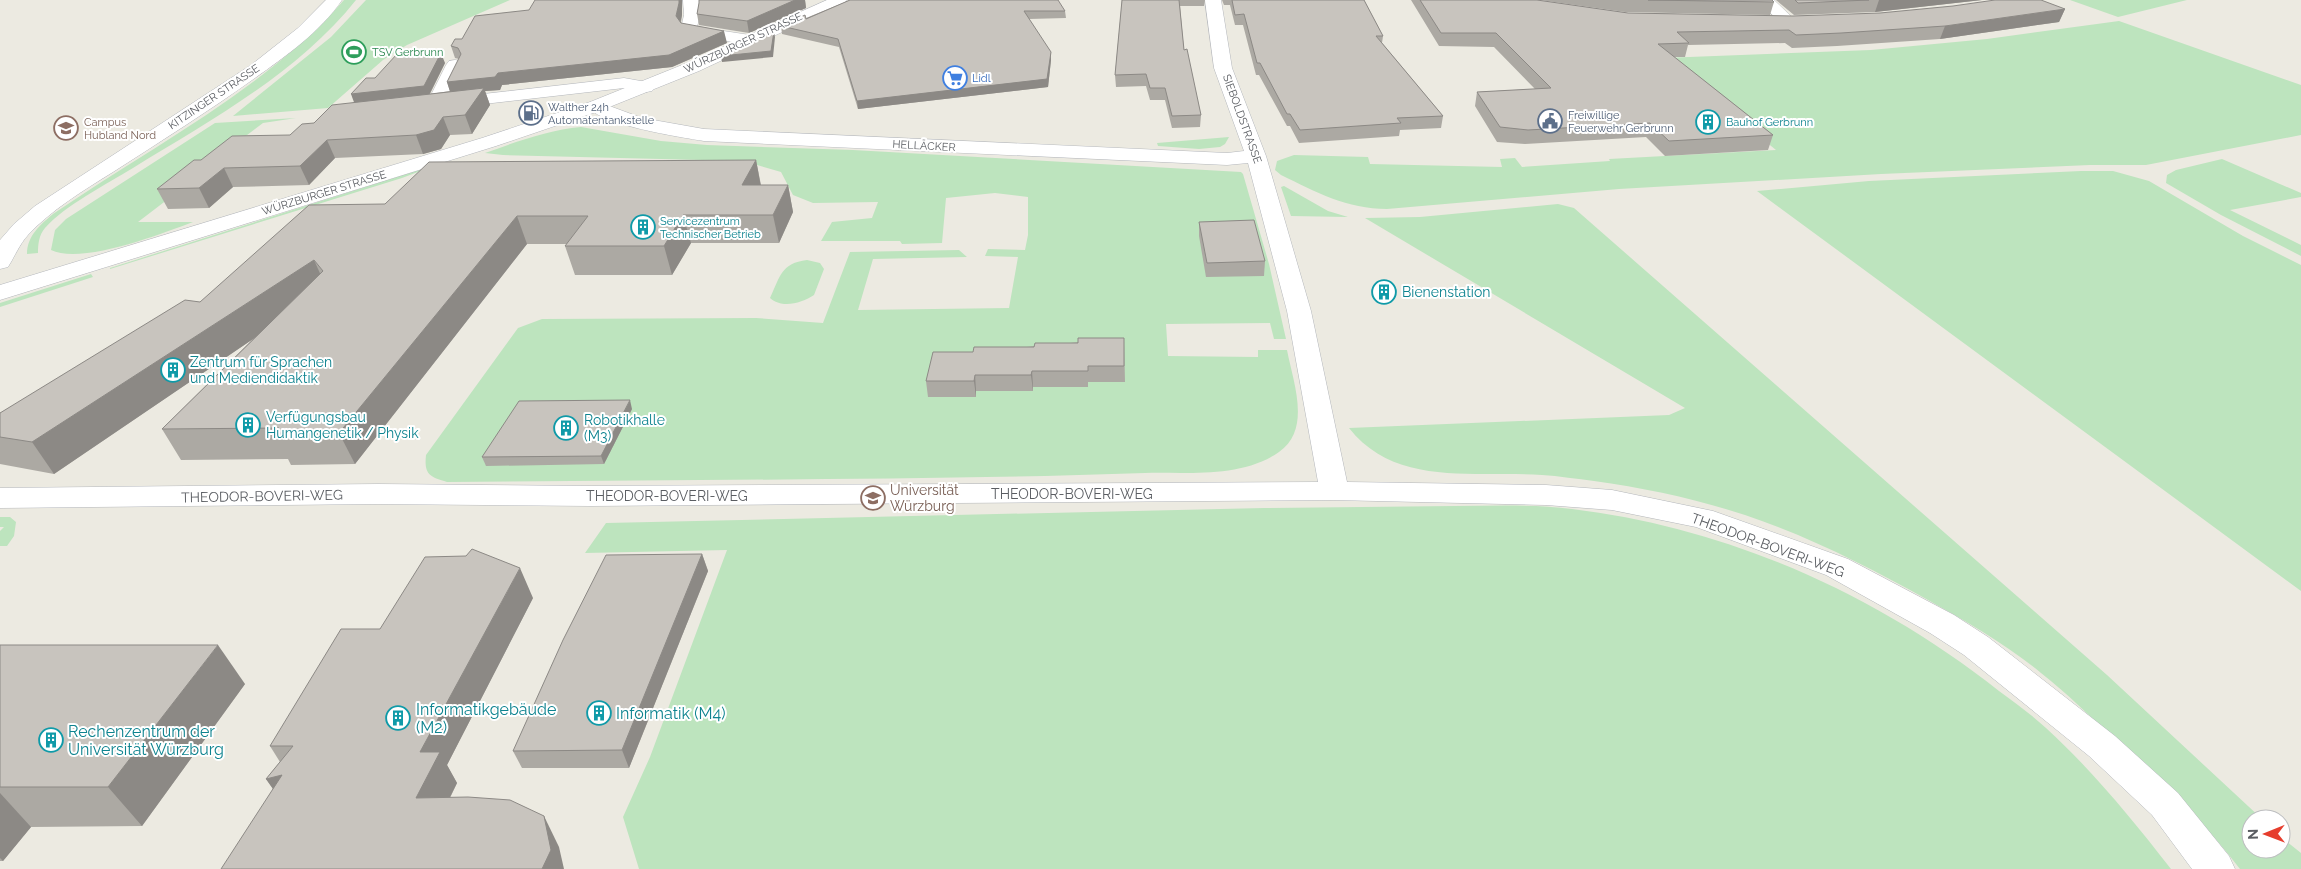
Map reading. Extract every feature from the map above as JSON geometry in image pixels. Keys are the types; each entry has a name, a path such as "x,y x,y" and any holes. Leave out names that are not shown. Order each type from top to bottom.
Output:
{"street":[{"name":"KITZINGER STRASSE","path":"0,262 1,254 22,229 58,200 246,76 293,40 325,12 334,0"},
{"path":"691,0 692,15 689,28 691,31 750,40"},
{"name":"WÜRZBURGER STRASSE","path":"0,293 454,153 596,106 646,87 839,0"},
{"name":"SIEBOLDSTRASSE","path":"1213,0 1223,68 1236,108 1256,156 1306,343 1334,491"},
{"path":"1765,0 1789,22"},
{"path":"1764,22 1806,22"},
{"path":"435,105 455,65"},
{"path":"416,107 624,83 646,87"},
{"name":"HELLÄCKER","path":"596,106 615,116 636,123 704,135 1227,159 1256,156"},
{"name":"THEODOR-BOVERI-WEG","path":"0,498 378,494 591,496 1334,491 1546,495 1612,500 1702,518 1837,567 1976,646 2079,727 2165,804 2215,869"}],"green space":[{"path":"344,0 356,0 333,26 281,73 223,113 86,196 63,212 41,234 38,253 27,254 32,236 53,214 243,89 280,61 313,32"},
{"name":"TSV Gerbrunn","path":"366,0 510,0 407,45 383,60 328,108 233,116 331,37"},
{"path":"2070,0 2187,0 2118,17"},
{"path":"2119,21 2301,85 2301,135 2146,165 2090,165 1881,174 1619,189 1387,209 1345,203 1281,175 1275,170 1277,161 1294,155 1368,157 1370,164 1502,167 1500,159 1515,158 1522,167 1610,161 1609,159 1776,150 1663,58 1871,50 1987,39"},
{"path":"296,118 263,123 222,154 227,154 138,222 193,222 162,234 101,251 64,254 51,250 55,230 66,219 215,123"},
{"path":"581,127 661,141 707,145 853,150 1241,172 1269,264 1286,339 1274,339 1270,323 1166,324 1168,356 1258,357 1258,350 1287,350 1298,404 1298,418 1295,431 1289,442 1279,452 1264,460 1232,470 1197,473 447,482 436,478 427,471 426,455 518,328 542,319 756,318 823,323 850,252 959,250 967,257 873,259 858,310 1009,308 1018,257 985,256 988,249 1025,250 1028,235 1028,197 995,193 946,198 942,243 902,244 900,241 821,241 832,222 872,218 878,202 813,203 793,195 781,172 743,161 485,153 544,134"},
{"path":"1229,137 1225,144 1220,147 1199,149 1158,146 1157,143"},
{"path":"2222,159 2301,193 2301,197 2230,210 2301,245 2301,256 2221,215 2166,183 2167,175 2176,170"},
{"path":"447,161 402,178 110,269 110,268"},
{"path":"2113,171 2149,181 2243,236 2301,265 2301,591 1757,191 1869,181"},
{"path":"1284,186 1328,211 1348,217 1291,216 1281,187"},
{"path":"1558,204 1574,208 2107,675 2251,809 2241,809 2241,859 2291,859 2291,845 2301,853 2301,869 2240,869 2196,817 2165,785 2069,697 2028,663 1986,634 1928,600 1861,564 1816,543 1745,515 1670,495 1613,484 1555,476 1438,472 1413,468 1390,460 1368,447 1349,428 1669,415 1685,408 1365,218 1420,217"},
{"path":"807,260 820,263 824,269 814,295 792,304 780,303 770,298 782,272 792,264"},
{"path":"91,274 93,277 0,307 0,303"},
{"path":"1543,506 1572,509 1630,518 1688,532 1744,549 1798,571 1851,596 1902,624 1952,656 2040,723 2095,778 2171,869 639,869 623,817 650,757 727,550 585,553 606,523 1264,508"},
{"path":"0,517 10,517 16,522 14,536 7,546 0,546 0,531 4,527 0,527"}],"building":[{"path":"535,0 679,0 676,16 681,23 724,31 669,55 498,73 495,77 447,82 461,54 458,48 451,46 455,39 462,39 475,16 529,10"},
{"path":"699,0 795,0 747,21 697,14"},
{"path":"850,0 1058,0 1065,11 1024,11 1051,52 1047,79 857,101 838,39 781,26 805,15 806,19"},
{"path":"1122,0 1179,0 1184,50 1187,49 1201,115 1172,116 1165,88 1150,88 1146,74 1115,75"},
{"path":"1232,0 1364,0 1383,36 1376,36 1443,116 1397,118 1401,123 1300,130 1290,114 1287,114 1260,63 1257,63 1244,14 1235,15"},
{"path":"1420,0 1537,0 1628,13 1793,16 1880,13 1995,0 2041,0 2065,9 1945,26 1841,33 1796,35 1789,30 1677,32 1689,43 1658,44 1773,135 1669,141 1650,123 1528,130 1500,127 1477,92 1551,88 1496,33 1441,33"},
{"path":"1648,0 1772,0 1774,2"},
{"path":"1795,0 1869,0 1798,3"},
{"path":"774,31 771,51 721,56"},
{"path":"441,53 424,86 351,94 366,78 375,78 397,54"},
{"path":"484,88 465,115 443,117 434,130 416,135 327,140 300,166 224,168 199,188 157,189 194,160 201,160 232,136 290,135 302,124 314,123 332,105"},
{"path":"756,160 742,185 788,185 773,215 683,215 664,246 565,246 588,216 517,216 339,433 274,433 279,428 162,429 323,271 314,260 32,442 0,437 0,413 185,300 200,302 309,205 385,204 429,162"},
{"path":"1254,220 1265,261 1207,263 1199,222"},
{"path":"1078,338 1124,338 1124,366 1088,366 1088,371 1032,371 1031,375 975,375 974,381 926,381 933,352 973,352 974,347 1034,347 1035,343 1078,343"},
{"name":"Robotikhalle (M3)","path":"630,400 601,456 482,457 519,401"},
{"name":"Informatikgebäude (M2)","path":"472,549 520,568 420,752 440,752 416,798 468,797 510,800 544,816 551,850 542,869 221,869 282,775 266,779 293,746 270,746 341,629 380,629 425,557 466,556"},
{"name":"Informatik (M4)","path":"702,554 622,750 513,751 563,640 606,555"},
{"path":"0,645 218,645 108,787 0,787"}],"place":[{"name":"TSV Gerbrunn","path":"354,52"},
{"name":"Lidl","path":"955,78"},
{"name":"Walther 24h Automatentankstelle","path":"531,113"},
{"name":"Freiwillige Feuerwehr Gerbrunn","path":"1550,121"},
{"name":"Bauhof Gerbrunn","path":"1708,122"},
{"name":"Campus Hubland Nord","path":"66,128"},
{"name":"Servicezentrum Technischer Betrieb","path":"643,227"},
{"name":"Bienenstation","path":"1384,292"},
{"name":"Zentrum für Sprachen und Mediendidaktik","path":"173,370"},
{"name":"Verfügungsbau Humangenetik / Physik","path":"248,425"},
{"name":"Robotikhalle (M3)","path":"566,428"},
{"name":"Universität Würzburg","path":"873,498"},
{"name":"Informatik (M4)","path":"599,713"},
{"name":"Informatikgebäude (M2)","path":"398,718"},
{"name":"Rechenzentrum der Universität Würzburg","path":"51,740"}]}
